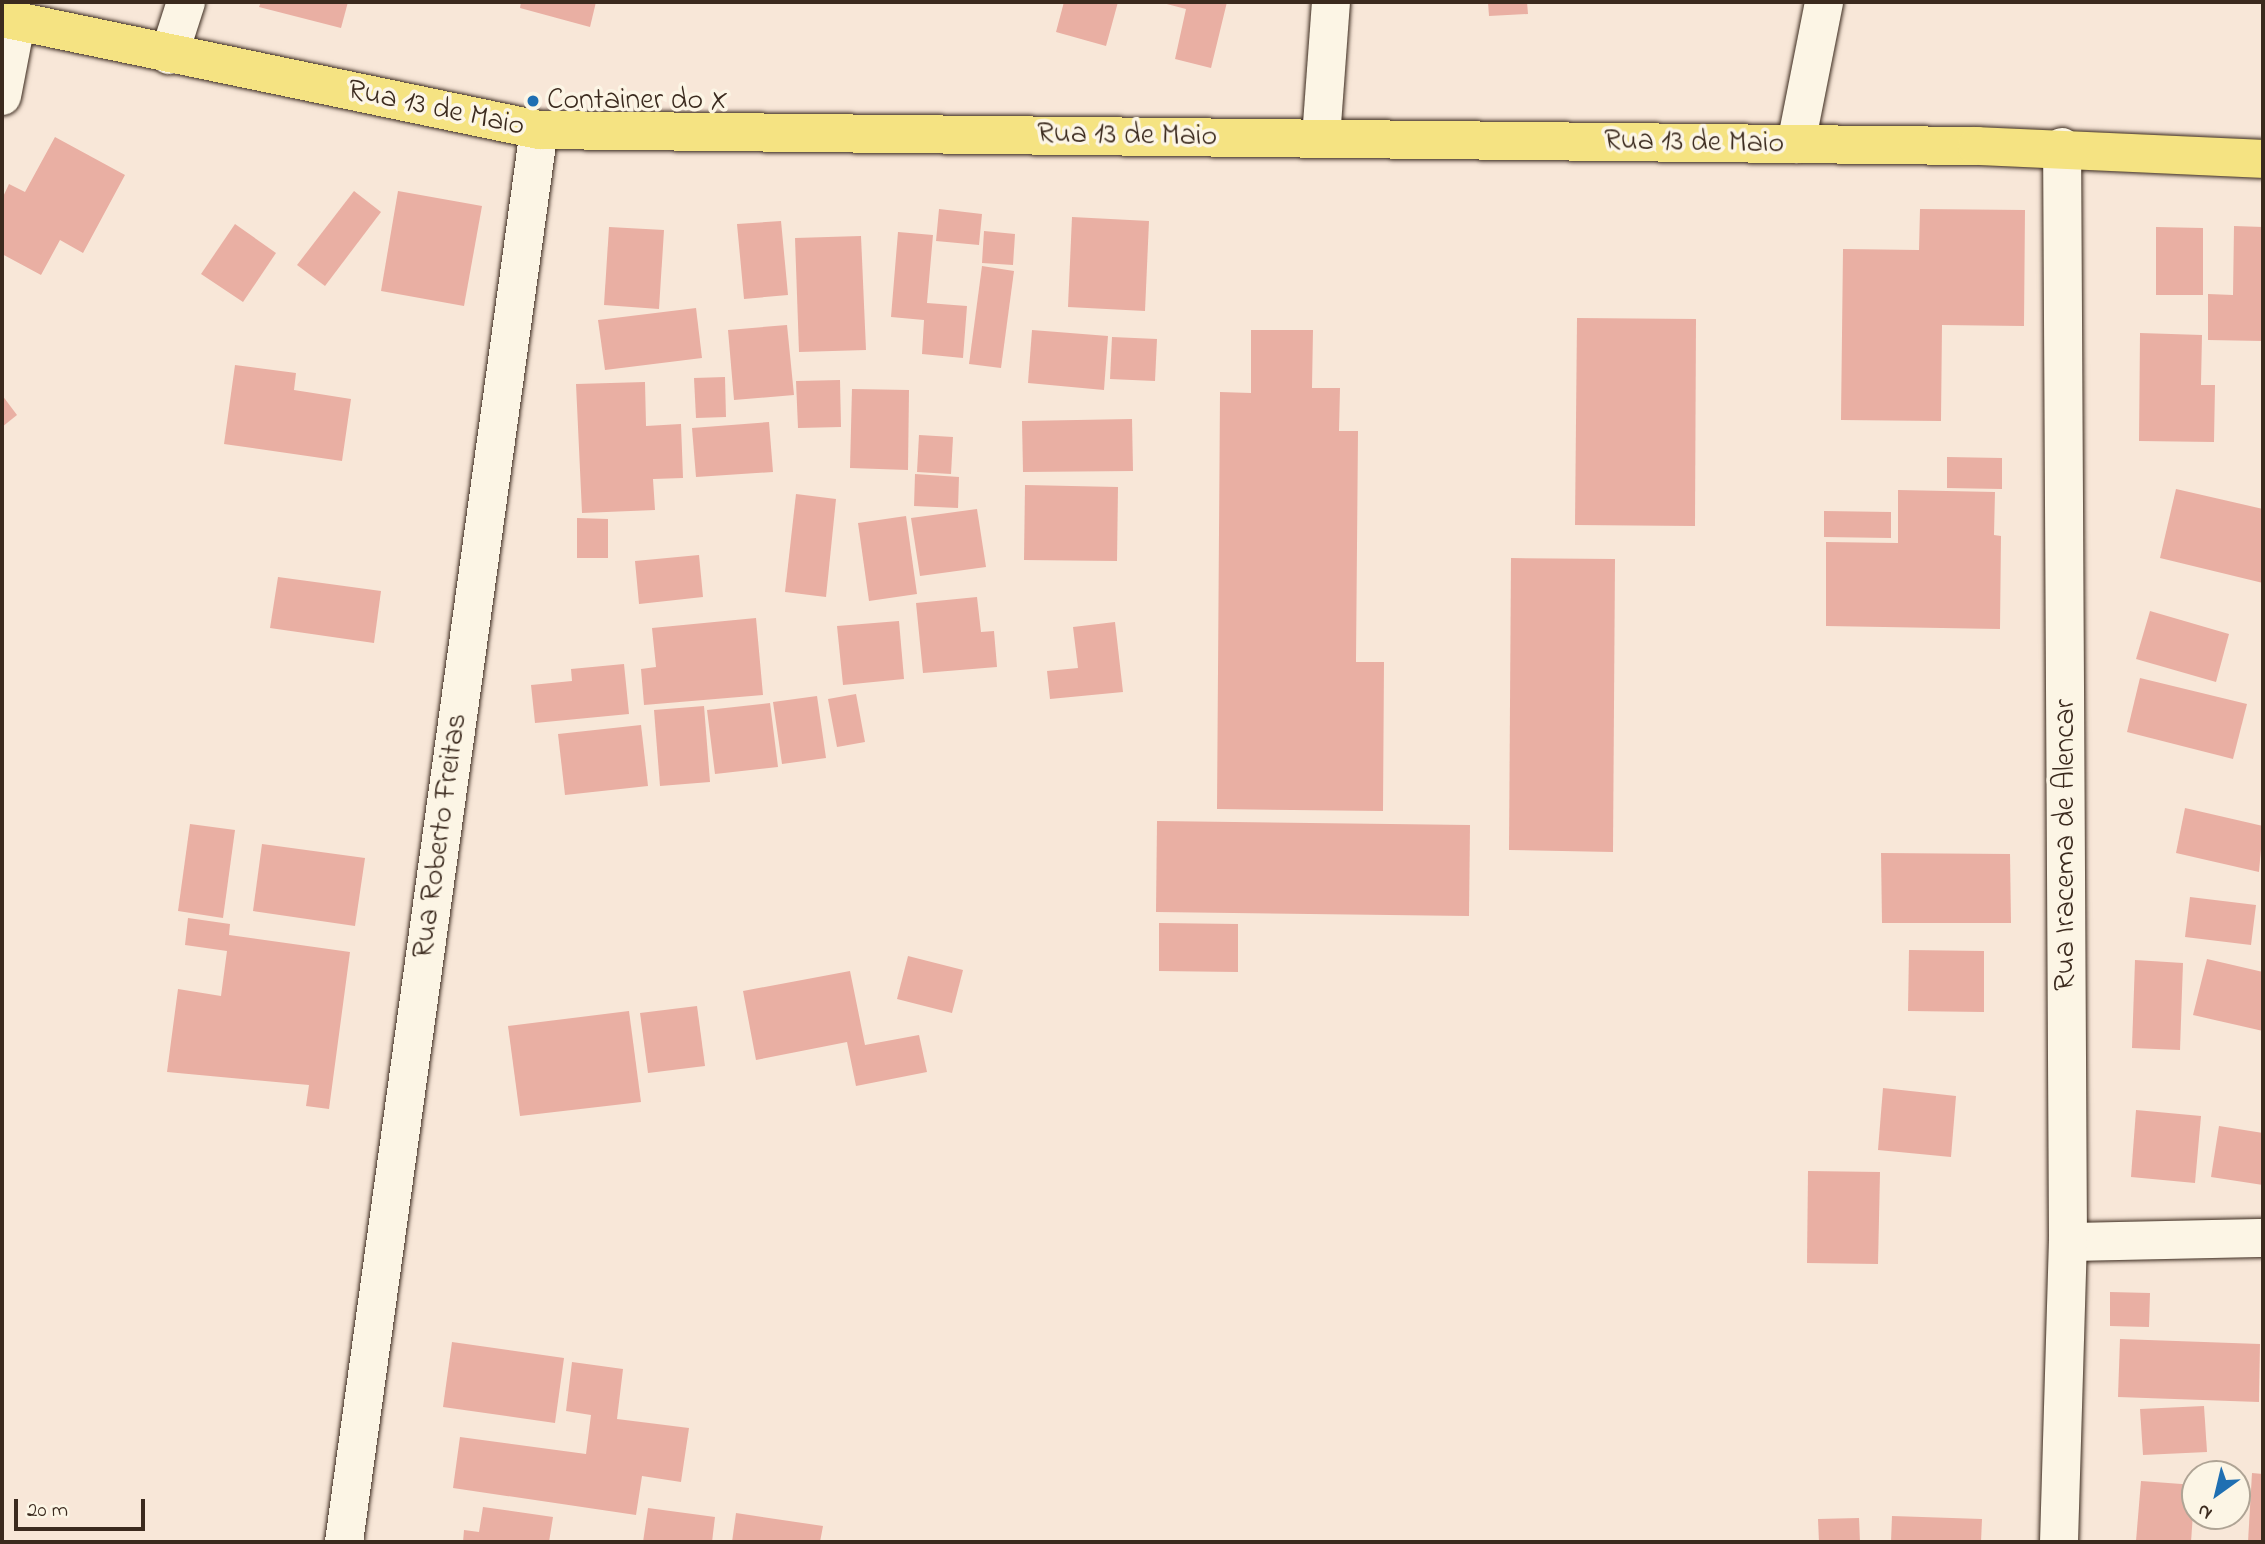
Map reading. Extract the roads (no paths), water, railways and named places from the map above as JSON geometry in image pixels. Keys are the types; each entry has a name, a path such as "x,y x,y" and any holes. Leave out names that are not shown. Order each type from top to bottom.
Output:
{"main road":[{"name":"Rua 13 de Maio","path":"6,27 169,55 538,131 2062,147 2263,159"}],"street":[{"path":"169,55 186,2"},
{"path":"1321,138 1331,2"},
{"path":"1796,144 1824,2"},
{"path":"2,96 6,27"},
{"name":"Rua Roberto Freitas","path":"344,1542 538,131"},
{"name":"Rua Iracema de Alencar","path":"2059,1542 2068,1242 2062,147"},
{"path":"2068,1242 2263,1238"}],"place":[{"name":"Container do X","path":"533,101"}]}
